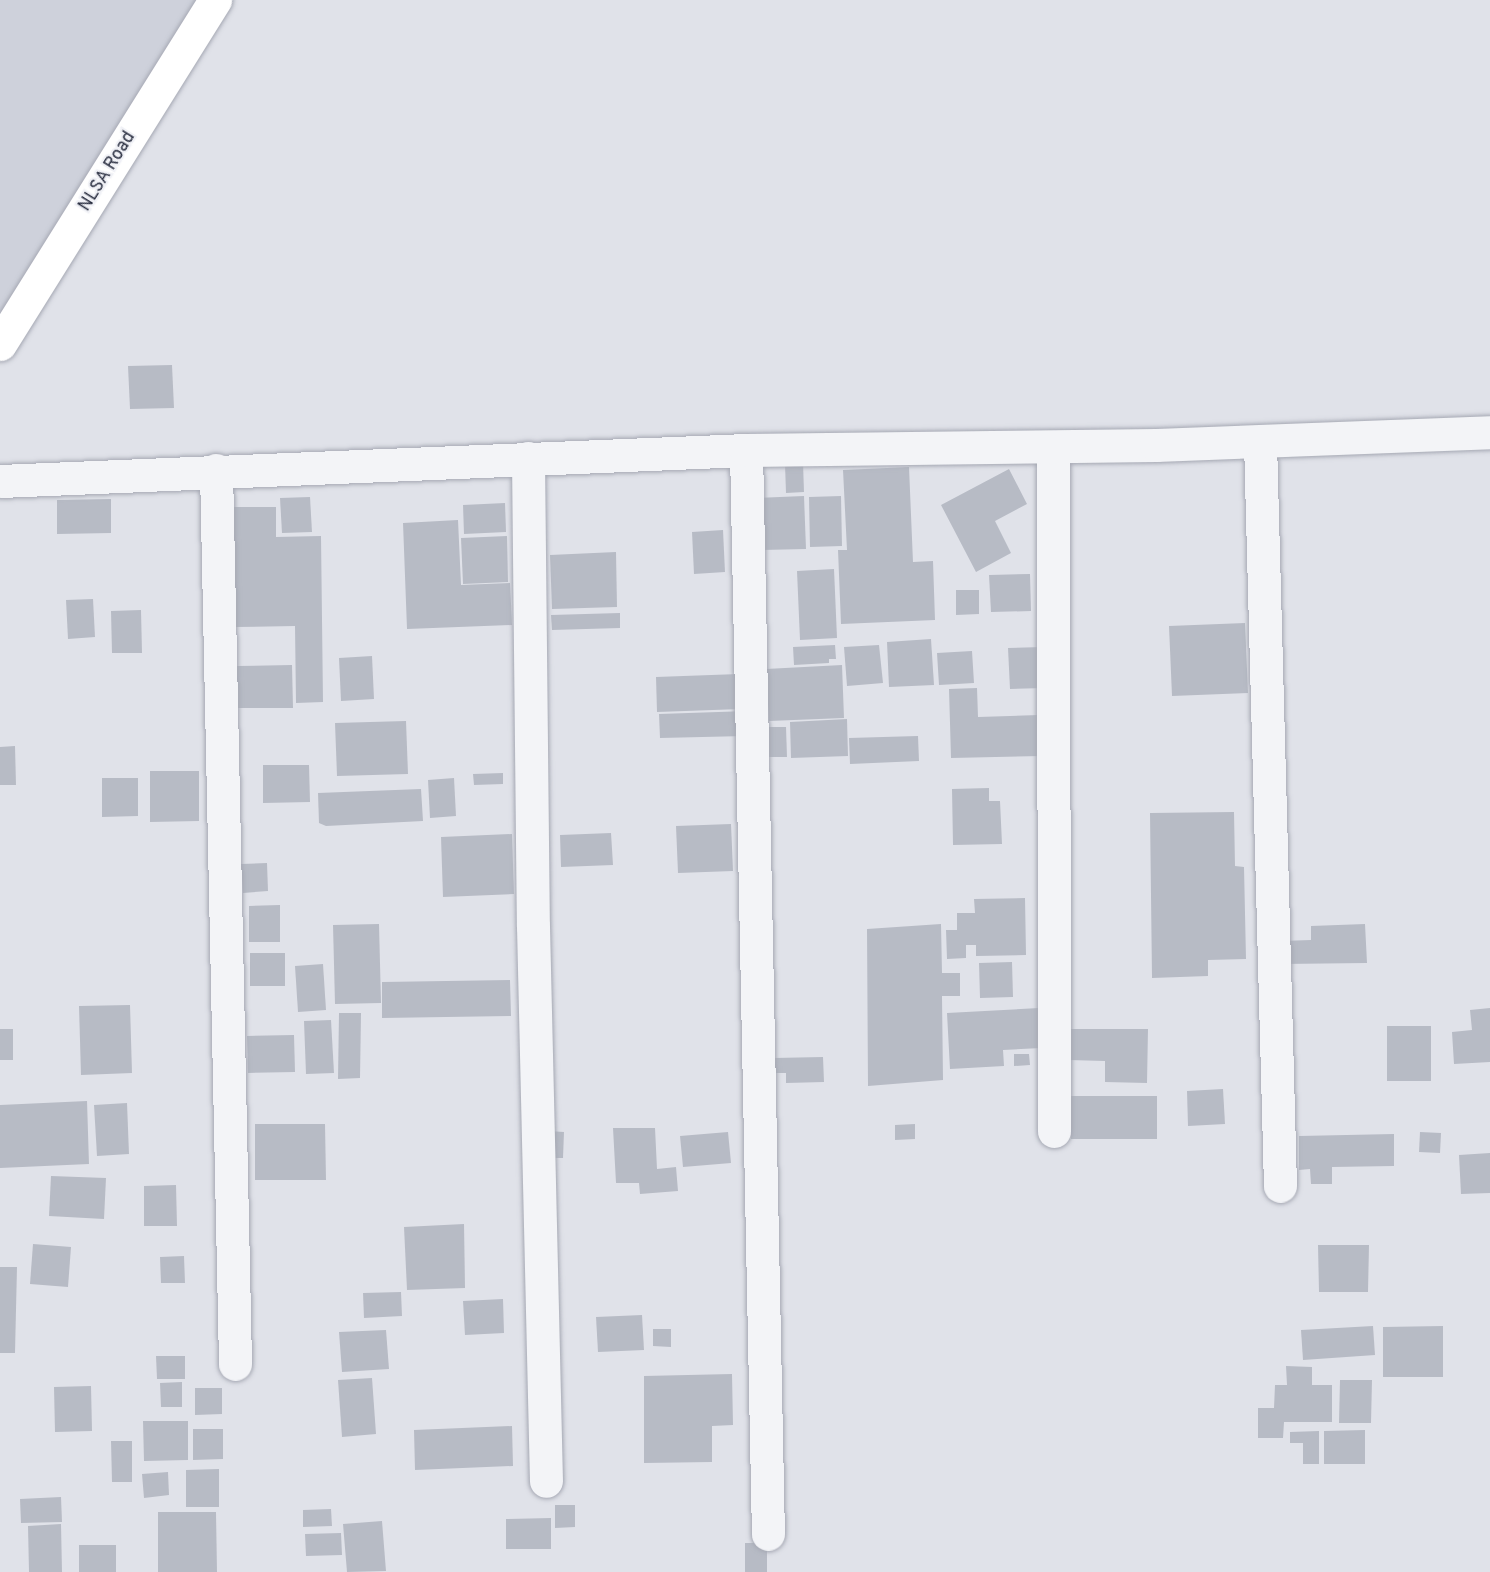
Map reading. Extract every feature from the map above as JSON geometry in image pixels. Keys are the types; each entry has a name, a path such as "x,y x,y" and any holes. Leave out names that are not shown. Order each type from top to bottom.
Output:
{"main road":[{"name":"NLSA Road","path":"0,344 215,0"}],"street":[{"path":"0,481 216,470 746,450 1260,442 1490,432"},
{"path":"1260,442 1280,1186"},
{"path":"1053,447 1054,1131"},
{"path":"746,450 768,1534"},
{"path":"528,458 533,926 546,1481"},
{"path":"216,470 235,1364"}],"shaded area":[{"path":"0,0 205,0 0,322"}],"building":[{"path":"172,365 174,408 130,409 128,366"},
{"path":"803,463 804,492 786,493 785,464"},
{"path":"909,467 913,562 933,561 935,620 841,624 838,550 847,550 843,470"},
{"path":"1009,469 1027,504 995,521 1011,553 976,572 941,505"},
{"path":"804,496 806,549 761,550 759,498"},
{"path":"841,496 842,546 810,547 809,497"},
{"path":"310,497 312,532 282,533 280,498"},
{"path":"111,499 111,533 57,534 57,500"},
{"path":"505,503 506,532 464,534 463,505"},
{"path":"233,507 276,507 276,537 321,536 323,702 296,703 295,626 235,627"},
{"path":"458,520 461,585 510,583 512,625 407,629 403,523"},
{"path":"723,530 725,572 694,574 692,532"},
{"path":"507,536 508,582 463,584 461,538"},
{"path":"616,552 617,607 552,609 550,555"},
{"path":"834,569 837,638 800,640 797,571"},
{"path":"1030,574 1031,611 991,612 989,575"},
{"path":"956,590 979,590 979,614 956,615"},
{"path":"93,599 95,637 68,639 66,600"},
{"path":"141,610 142,653 112,653 111,611"},
{"path":"620,613 620,628 552,630 551,615"},
{"path":"1245,623 1248,693 1172,696 1169,626"},
{"path":"931,639 934,685 889,687 887,642"},
{"path":"835,645 836,659 829,659 829,663 794,665 793,647"},
{"path":"879,645 883,683 847,686 844,647"},
{"path":"1043,647 1045,688 1010,689 1008,648"},
{"path":"972,651 974,683 939,685 937,653"},
{"path":"372,656 374,699 341,701 339,658"},
{"path":"292,665 293,708 237,708 237,666"},
{"path":"842,665 844,718 769,721 766,669"},
{"path":"739,674 741,709 657,712 656,677"},
{"path":"977,688 978,717 1039,715 1041,756 951,758 949,689"},
{"path":"748,711 745,736 660,738 659,714"},
{"path":"847,719 848,756 791,758 790,722"},
{"path":"406,721 408,774 337,776 335,723"},
{"path":"766,727 786,727 787,757 767,757"},
{"path":"918,736 919,761 850,764 849,738"},
{"path":"15,746 16,785 0,785 0,747"},
{"path":"263,765 309,765 310,802 263,803"},
{"path":"150,771 199,771 199,821 150,822"},
{"path":"503,773 503,784 474,785 473,774"},
{"path":"102,778 138,778 138,816 102,817"},
{"path":"454,778 456,816 430,818 428,780"},
{"path":"989,788 989,801 1000,801 1002,844 953,845 952,789"},
{"path":"421,789 423,821 326,826 319,823 318,793"},
{"path":"1234,812 1235,866 1244,867 1246,959 1208,960 1208,976 1152,978 1150,813"},
{"path":"731,824 733,871 678,873 676,826"},
{"path":"611,833 613,865 561,867 560,835"},
{"path":"512,834 514,894 443,897 441,837"},
{"path":"267,863 268,891 243,893 241,864"},
{"path":"1025,898 1026,955 976,956 976,945 966,945 966,958 947,959 946,930 957,930 957,913 975,913 974,899"},
{"path":"280,905 280,942 249,942 249,906"},
{"path":"379,924 381,1003 335,1004 333,925"},
{"path":"941,924 942,973 960,973 960,996 942,996 943,1080 868,1086 867,929"},
{"path":"1365,924 1367,963 1282,964 1281,941 1311,940 1311,926"},
{"path":"250,953 285,953 285,986 250,986"},
{"path":"1012,962 1013,997 980,998 979,963"},
{"path":"323,964 326,1010 298,1012 295,966"},
{"path":"510,980 511,1016 382,1018 382,982"},
{"path":"130,1005 132,1073 81,1075 79,1006"},
{"path":"1039,1008 1041,1048 1003,1050 1004,1066 950,1069 947,1013"},
{"path":"1490,1008 1490,1062 1454,1064 1452,1032 1472,1030 1470,1010"},
{"path":"339,1013 361,1013 360,1078 338,1079"},
{"path":"331,1020 334,1073 306,1074 304,1021"},
{"path":"1387,1026 1431,1026 1431,1081 1387,1081"},
{"path":"0,1029 13,1029 13,1060 0,1060"},
{"path":"1070,1029 1148,1029 1147,1083 1105,1082 1105,1061 1069,1060"},
{"path":"294,1035 295,1072 248,1073 247,1036"},
{"path":"1014,1054 1029,1054 1030,1065 1014,1066"},
{"path":"823,1057 824,1082 786,1083 786,1073 774,1073 774,1058"},
{"path":"1223,1089 1225,1124 1188,1126 1187,1091"},
{"path":"1071,1096 1157,1096 1157,1139 1071,1139"},
{"path":"87,1101 89,1164 0,1168 0,1105"},
{"path":"127,1103 129,1154 97,1156 94,1105"},
{"path":"255,1124 325,1124 326,1180 255,1180"},
{"path":"915,1124 915,1139 895,1140 895,1125"},
{"path":"613,1128 655,1128 657,1169 676,1167 678,1191 640,1194 639,1183 616,1183"},
{"path":"548,1131 564,1132 563,1158 548,1158"},
{"path":"728,1132 731,1163 683,1167 680,1136"},
{"path":"1420,1132 1441,1133 1440,1153 1419,1152"},
{"path":"1394,1134 1394,1166 1332,1167 1332,1184 1311,1184 1310,1169 1299,1170 1299,1136"},
{"path":"1490,1153 1490,1193 1461,1194 1459,1155"},
{"path":"51,1176 106,1178 104,1219 49,1216"},
{"path":"176,1185 177,1226 144,1226 144,1186"},
{"path":"464,1224 465,1288 407,1290 404,1227"},
{"path":"33,1244 71,1247 68,1287 30,1284"},
{"path":"1318,1245 1369,1245 1368,1292 1319,1292"},
{"path":"184,1256 185,1283 161,1283 160,1257"},
{"path":"0,1267 17,1267 15,1353 0,1353"},
{"path":"401,1292 402,1316 364,1318 363,1293"},
{"path":"503,1299 504,1333 465,1335 463,1301"},
{"path":"642,1315 644,1350 598,1352 596,1317"},
{"path":"1373,1326 1375,1355 1303,1360 1301,1330"},
{"path":"1443,1326 1443,1377 1383,1377 1383,1327"},
{"path":"653,1329 671,1329 671,1347 653,1346"},
{"path":"386,1330 389,1369 342,1372 339,1332"},
{"path":"156,1356 185,1356 185,1379 157,1379"},
{"path":"1286,1366 1312,1367 1312,1385 1332,1385 1332,1422 1284,1422 1283,1438 1258,1438 1258,1408 1274,1408 1275,1385 1287,1385"},
{"path":"732,1374 733,1425 712,1426 712,1462 644,1463 644,1376"},
{"path":"372,1378 376,1434 342,1437 338,1380"},
{"path":"1340,1380 1372,1380 1371,1423 1339,1423"},
{"path":"182,1382 182,1407 161,1407 160,1383"},
{"path":"91,1386 92,1431 55,1432 54,1387"},
{"path":"195,1388 222,1388 222,1414 195,1415"},
{"path":"143,1421 188,1421 188,1460 144,1461"},
{"path":"512,1426 513,1466 415,1470 414,1430"},
{"path":"193,1429 223,1429 223,1459 193,1460"},
{"path":"1365,1430 1365,1464 1324,1464 1324,1431"},
{"path":"1319,1431 1319,1464 1303,1464 1303,1443 1290,1443 1290,1432"},
{"path":"111,1441 132,1441 132,1482 112,1482"},
{"path":"219,1469 219,1507 186,1507 186,1470"},
{"path":"168,1472 169,1495 144,1498 142,1474"},
{"path":"61,1497 62,1522 21,1523 20,1499"},
{"path":"555,1505 575,1505 575,1527 555,1528"},
{"path":"331,1509 332,1526 303,1527 303,1510"},
{"path":"158,1512 216,1512 217,1572 158,1572"},
{"path":"551,1518 551,1549 506,1549 506,1519"},
{"path":"382,1521 386,1571 347,1572 343,1524"},
{"path":"61,1524 62,1572 29,1572 28,1526"},
{"path":"341,1533 342,1555 306,1556 305,1534"},
{"path":"745,1543 767,1543 767,1572 745,1572"},
{"path":"79,1545 116,1545 116,1572 79,1572"}]}
